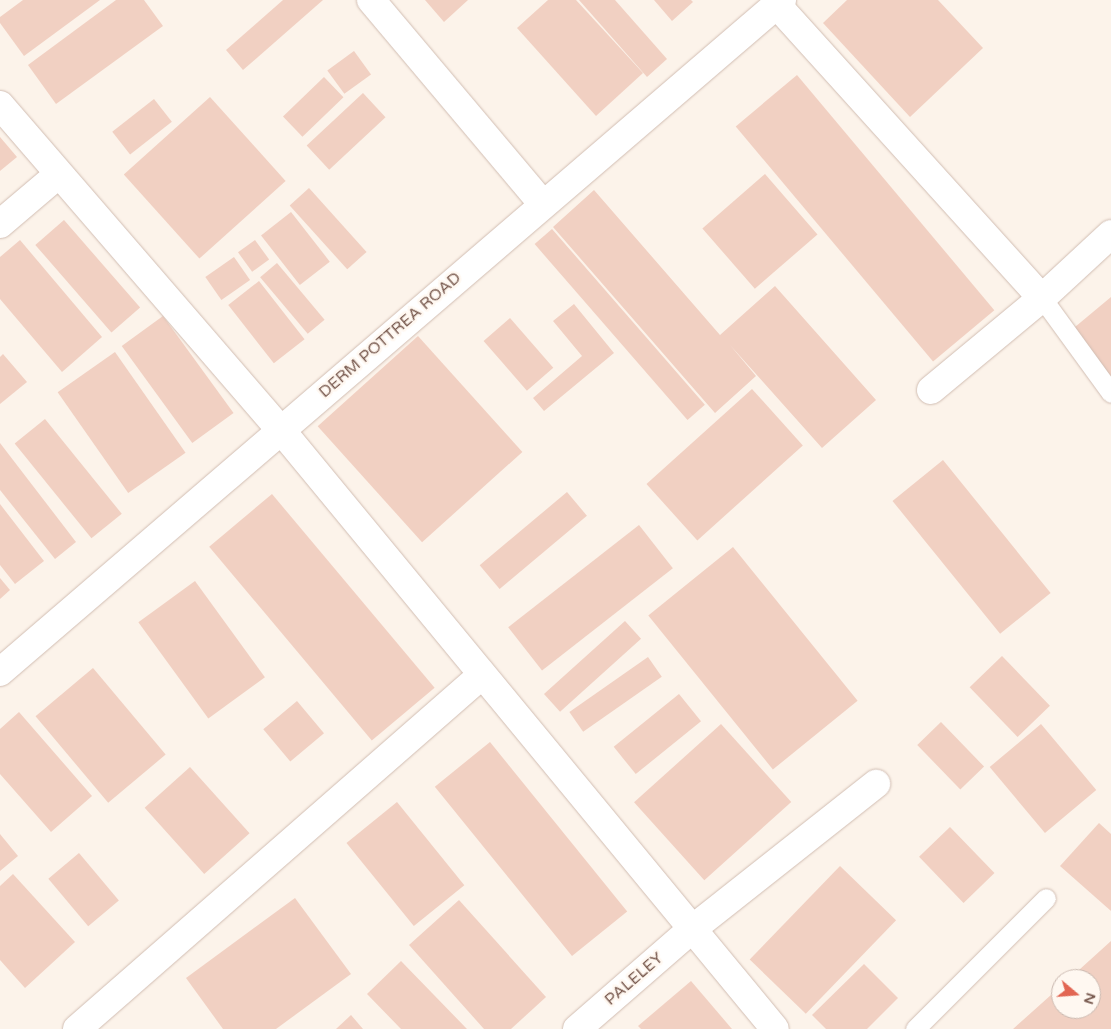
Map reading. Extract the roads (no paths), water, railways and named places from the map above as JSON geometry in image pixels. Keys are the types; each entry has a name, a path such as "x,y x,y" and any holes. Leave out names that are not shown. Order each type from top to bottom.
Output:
{"street":[{"path":"371,0 542,204"},
{"path":"780,2 1042,298"},
{"name":"DERM POTTREA ROAD","path":"0,672 542,204 780,2"},
{"path":"0,105 281,430 691,930 775,1029"},
{"path":"0,224 59,174"},
{"path":"931,390 1042,298 1111,234"},
{"path":"78,1029 482,675"},
{"name":"PALELEY","path":"577,1029 691,930 876,784"}],"lane":[{"path":"1042,298 1111,393"},
{"path":"915,1029 1046,898"}]}
